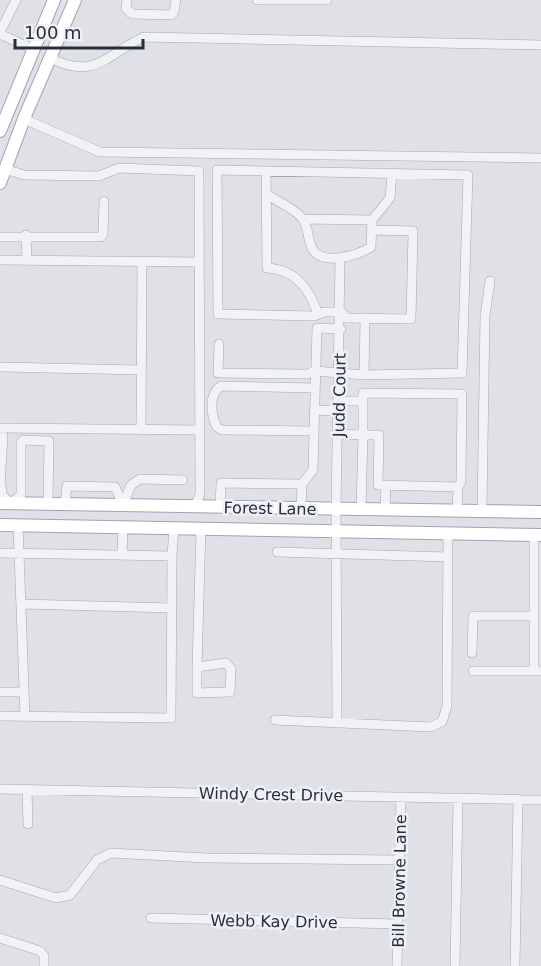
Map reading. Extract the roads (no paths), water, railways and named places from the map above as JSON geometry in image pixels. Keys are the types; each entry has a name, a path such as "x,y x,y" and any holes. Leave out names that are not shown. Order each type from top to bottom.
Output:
{"main road":[{"path":"1,126 54,0"},
{"path":"0,183 24,119 75,0"},
{"path":"33,49 50,58"},
{"path":"5,503 18,525"},
{"name":"Forest Lane","path":"5,503 538,512"},
{"path":"123,505 123,527"},
{"path":"220,507 220,529"},
{"path":"538,512 538,534"},
{"name":"Forest Lane","path":"0,525 538,534"}],"street":[{"path":"16,0 0,33 33,49"},
{"path":"127,0 126,8 132,14 171,15 174,12 176,0"},
{"path":"257,0 327,0"},
{"path":"50,58 68,67 83,69 96,66 144,37 541,45"},
{"path":"24,119 100,152 541,158"},
{"path":"5,169 24,175 99,176 119,168 199,171 200,494 195,507"},
{"path":"219,344 218,373 307,374 315,370 364,375 462,373 468,175 217,170 218,314 341,312 347,318 411,319 413,231 303,219 266,194"},
{"path":"266,171 267,268 284,269 308,289 318,314"},
{"path":"303,219 312,250 318,254 340,259 371,248 372,225 390,198 392,174"},
{"path":"0,237 26,235 101,237 104,201"},
{"path":"26,235 27,260"},
{"name":"Judd Court","path":"337,723 336,509 341,329 340,259"},
{"path":"0,260 198,262"},
{"path":"141,429 142,262"},
{"path":"482,511 484,316 490,281"},
{"path":"364,375 365,318"},
{"path":"301,508 302,484 313,470 316,328 341,329"},
{"path":"0,367 141,370"},
{"path":"314,431 222,430 217,428 212,413 213,395 220,386 315,388"},
{"path":"361,509 363,393 462,394 461,482 458,487 457,511"},
{"path":"314,410 363,401"},
{"path":"48,504 51,444 49,441 23,440 21,495 5,503 1,485 1,432 200,430"},
{"path":"338,434 379,435 385,510"},
{"path":"123,505 131,485 140,480 183,480"},
{"path":"220,507 221,483 302,484"},
{"path":"362,485 458,487"},
{"path":"65,504 67,486 92,486 115,487 123,505"},
{"path":"18,525 25,716"},
{"path":"122,555 123,527"},
{"path":"0,716 171,718 174,528"},
{"path":"197,667 205,664 230,665 230,692 197,693 197,667 201,529"},
{"path":"274,720 430,727 441,722 447,706 448,533"},
{"path":"472,671 537,671 534,616 538,534"},
{"path":"278,552 448,557"},
{"path":"0,553 172,556"},
{"path":"22,604 171,608"},
{"path":"472,653 473,616 534,616"},
{"path":"0,692 24,692"},
{"name":"Windy Crest Drive","path":"0,789 541,800"},
{"path":"27,789 28,824"},
{"name":"Bill Browne Lane","path":"397,966 401,797"},
{"path":"455,966 458,798"},
{"path":"515,966 518,799"},
{"path":"0,880 56,898 64,898 70,895 97,860 104,855 123,852 206,858 399,860"},
{"name":"Webb Kay Drive","path":"151,918 398,924"},
{"path":"0,938 39,951 44,956 44,966"}]}
